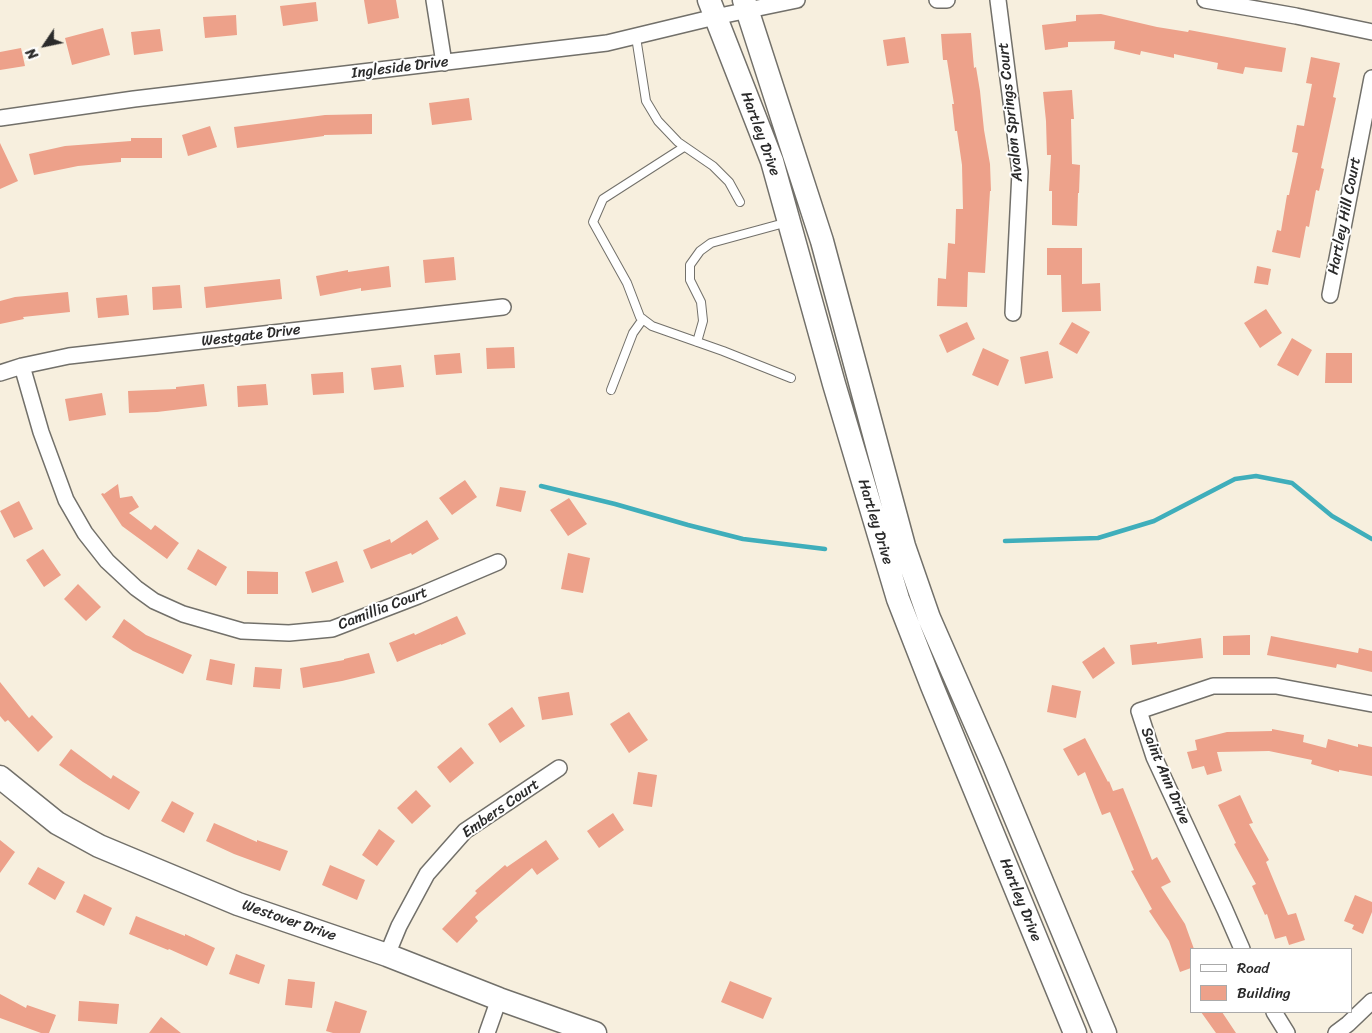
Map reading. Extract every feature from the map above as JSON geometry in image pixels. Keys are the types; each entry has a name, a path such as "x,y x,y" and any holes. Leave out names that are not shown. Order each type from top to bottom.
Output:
{"street":[{"path":"434,0 444,63"},
{"name":"Ingleside Drive","path":"0,118 134,98 607,44 636,37 712,9 797,0"},
{"path":"936,0 947,0"},
{"name":"Avalon Springs Court","path":"998,0 1020,172 1013,313"},
{"path":"1211,1 1372,32"},
{"name":"Hartley Drive","path":"746,5 822,241 907,555 929,618 993,764 1105,1033"},
{"name":"Hartley Drive","path":"712,9 772,160 834,384 898,599 1075,1033"},
{"name":"Hartley Hill Court","path":"1330,295 1372,78"},
{"name":"Westgate Drive","path":"0,373 22,366 69,356 503,307"},
{"name":"Camillia Court","path":"22,366 41,432 66,500 85,533 107,560 136,588 154,601 183,614 242,631 289,633 332,629 418,596 498,562"},
{"name":"Saint Ann Drive","path":"1242,948 1154,757 1139,711 1213,686 1276,686 1372,704"},
{"name":"Embers Court","path":"386,955 427,874 465,831 559,768"},
{"name":"Westover Drive","path":"0,778 57,823 98,846 238,904 386,955 499,999 595,1033"},
{"path":"488,1033 499,999"},
{"path":"1336,1033 1372,1001"},
{"path":"1275,1013 1287,1033"}],"lane":[{"path":"636,37 646,101 658,121 684,147 713,166 729,182 740,202"},
{"path":"684,147 602,199 593,222 627,283 640,317 652,326 723,350 791,378"},
{"path":"697,342 703,321 701,302 690,280 690,265 700,250 711,243 777,225"},
{"path":"611,390 633,333 643,319"}],"building":[{"path":"364,0 396,0 399,18 368,24"},
{"path":"316,2 318,21 283,26 280,6"},
{"path":"1101,14 1157,27 1188,32 1189,30 1286,48 1282,72 1245,67 1243,74 1217,69 1218,63 1174,54 1174,58 1141,51 1140,55 1114,49 1115,41 1068,42 1068,47 1045,50 1042,25 1076,21 1076,15"},
{"path":"236,15 237,35 205,38 203,17"},
{"path":"103,28 110,55 72,65 65,38"},
{"path":"160,29 163,51 134,55 131,32"},
{"path":"971,33 974,68 976,67 990,164 991,191 985,273 968,272 967,307 937,306 938,278 946,279 948,243 955,244 956,209 963,209 962,165 957,131 955,131 952,104 954,104 947,60 943,60 941,34"},
{"path":"905,37 909,63 887,66 883,40"},
{"path":"21,48 25,66 0,70 0,52"},
{"path":"1311,57 1340,63 1333,97 1336,98 1321,168 1324,169 1319,191 1316,190 1309,227 1306,226 1300,258 1272,252 1277,230 1281,231 1287,195 1289,195 1298,153 1292,152 1297,125 1304,126 1312,84 1306,83"},
{"path":"1072,90 1074,119 1071,119 1072,164 1080,165 1077,226 1052,225 1052,191 1049,191 1051,155 1047,155 1043,92"},
{"path":"469,98 472,120 432,125 429,103"},
{"path":"372,114 372,134 324,135 237,148 234,127 325,115"},
{"path":"210,126 217,147 188,156 182,135"},
{"path":"131,138 162,138 162,158 121,158 121,162 78,166 34,175 29,154 65,146 131,141"},
{"path":"0,143 18,181 0,189"},
{"path":"1047,248 1082,248 1082,284 1100,283 1101,311 1062,312 1061,275 1047,275"},
{"path":"454,257 456,280 425,283 423,260"},
{"path":"389,266 391,287 361,291 361,288 320,296 316,276 348,270 348,272"},
{"path":"1257,266 1271,269 1268,285 1254,283"},
{"path":"280,279 282,299 206,308 204,287"},
{"path":"180,285 182,308 153,310 152,287"},
{"path":"68,292 70,312 23,317 24,319 0,324 0,301 15,297"},
{"path":"127,295 129,315 98,318 96,298"},
{"path":"1266,309 1282,333 1260,348 1244,323"},
{"path":"967,322 975,339 947,353 939,335"},
{"path":"1072,322 1090,332 1077,354 1059,344"},
{"path":"1292,338 1312,350 1298,376 1277,365"},
{"path":"514,347 515,368 487,369 486,348"},
{"path":"983,348 1009,360 998,386 972,375"},
{"path":"1048,351 1053,378 1025,384 1020,357"},
{"path":"460,353 462,373 436,375 434,355"},
{"path":"1326,353 1352,353 1352,383 1325,383"},
{"path":"401,365 404,387 374,390 371,368"},
{"path":"343,372 344,393 313,395 311,374"},
{"path":"204,384 207,406 157,412 129,413 128,391 176,389 176,387"},
{"path":"266,384 268,405 238,407 237,386"},
{"path":"102,393 106,415 69,421 65,399"},
{"path":"465,480 477,497 452,515 439,498"},
{"path":"118,484 120,498 132,496 139,507 129,513 151,530 155,525 179,543 167,559 122,526 101,494 104,494"},
{"path":"500,487 526,491 521,512 496,506"},
{"path":"569,498 587,524 568,536 550,510"},
{"path":"19,501 33,529 14,538 0,511"},
{"path":"427,520 439,539 412,555 411,553 371,569 363,550 390,539 391,543"},
{"path":"43,549 61,575 44,587 26,560"},
{"path":"198,549 227,567 216,586 187,569"},
{"path":"568,553 590,558 583,593 561,589"},
{"path":"337,561 344,582 312,593 305,572"},
{"path":"247,571 278,572 278,594 247,594"},
{"path":"78,584 101,607 86,621 64,599"},
{"path":"457,616 466,634 397,662 389,643 414,633 415,635"},
{"path":"124,619 146,635 192,655 183,674 133,651 112,637"},
{"path":"1250,635 1250,655 1223,655 1223,636"},
{"path":"1271,636 1358,653 1359,648 1372,651 1372,672 1337,664 1336,668 1267,655"},
{"path":"1201,638 1203,658 1132,665 1130,645 1157,642 1157,644"},
{"path":"1104,647 1115,663 1093,679 1082,662"},
{"path":"369,653 375,673 303,688 300,668 344,660"},
{"path":"210,659 235,664 232,685 206,680"},
{"path":"255,667 282,669 280,689 253,687"},
{"path":"0,682 29,718 32,715 53,737 38,752 8,720 5,722 0,716"},
{"path":"1052,685 1081,691 1076,718 1047,712"},
{"path":"569,692 573,715 542,720 538,697"},
{"path":"512,707 525,726 500,743 488,724"},
{"path":"629,712 648,740 629,753 610,724"},
{"path":"1272,729 1304,735 1303,742 1326,748 1328,739 1358,747 1358,744 1372,747 1372,776 1339,770 1339,772 1311,764 1312,760 1269,751 1217,752 1222,771 1207,775 1204,766 1192,769 1187,752 1197,750 1195,740 1227,732 1272,731"},
{"path":"1085,738 1113,791 1123,788 1152,860 1157,857 1171,882 1161,887 1185,924 1194,948 1190,948 1190,968 1180,972 1169,941 1149,911 1152,909 1131,871 1134,870 1110,812 1102,815 1085,772 1078,776 1063,749"},
{"path":"461,747 474,763 450,783 437,767"},
{"path":"71,749 111,779 113,775 140,792 129,810 59,765"},
{"path":"638,772 657,775 652,807 633,804"},
{"path":"416,790 431,806 412,824 397,808"},
{"path":"1240,795 1253,823 1249,824 1269,860 1266,862 1288,915 1296,913 1305,940 1289,945 1286,936 1275,939 1267,914 1265,915 1252,886 1256,884 1234,844 1236,843 1218,805"},
{"path":"172,801 194,813 184,833 161,821"},
{"path":"613,813 624,830 599,848 587,831"},
{"path":"214,823 257,842 257,840 288,851 280,871 234,854 206,841"},
{"path":"379,829 395,841 377,866 362,855"},
{"path":"0,840 15,852 0,873"},
{"path":"546,840 559,859 537,875 532,868 475,917 478,921 457,943 442,929 477,893 475,891 505,865 507,867"},
{"path":"330,865 365,880 357,900 322,885"},
{"path":"38,867 65,882 55,900 28,884"},
{"path":"84,894 112,908 104,926 76,912"},
{"path":"1355,895 1372,902 1372,912 1363,934 1352,929 1354,925 1344,921"},
{"path":"136,916 185,936 185,934 215,948 207,966 129,934"},
{"path":"236,954 265,965 259,984 229,974"},
{"path":"288,979 315,982 312,1008 285,1005"},
{"path":"730,981 772,998 763,1019 721,1002"},
{"path":"0,994 26,1008 27,1005 56,1015 49,1033 41,1033 0,1018"},
{"path":"79,1001 119,1004 117,1024 78,1021"},
{"path":"335,1001 367,1011 360,1033 333,1033 326,1031"},
{"path":"1202,1013 1223,1013 1236,1033 1216,1033"},
{"path":"161,1017 181,1033 149,1033"}],"waterway":[{"path":"1005,541 1098,538 1154,521 1235,479 1256,476 1292,483 1332,516 1372,539"},
{"path":"541,486 743,539 825,549"}]}
